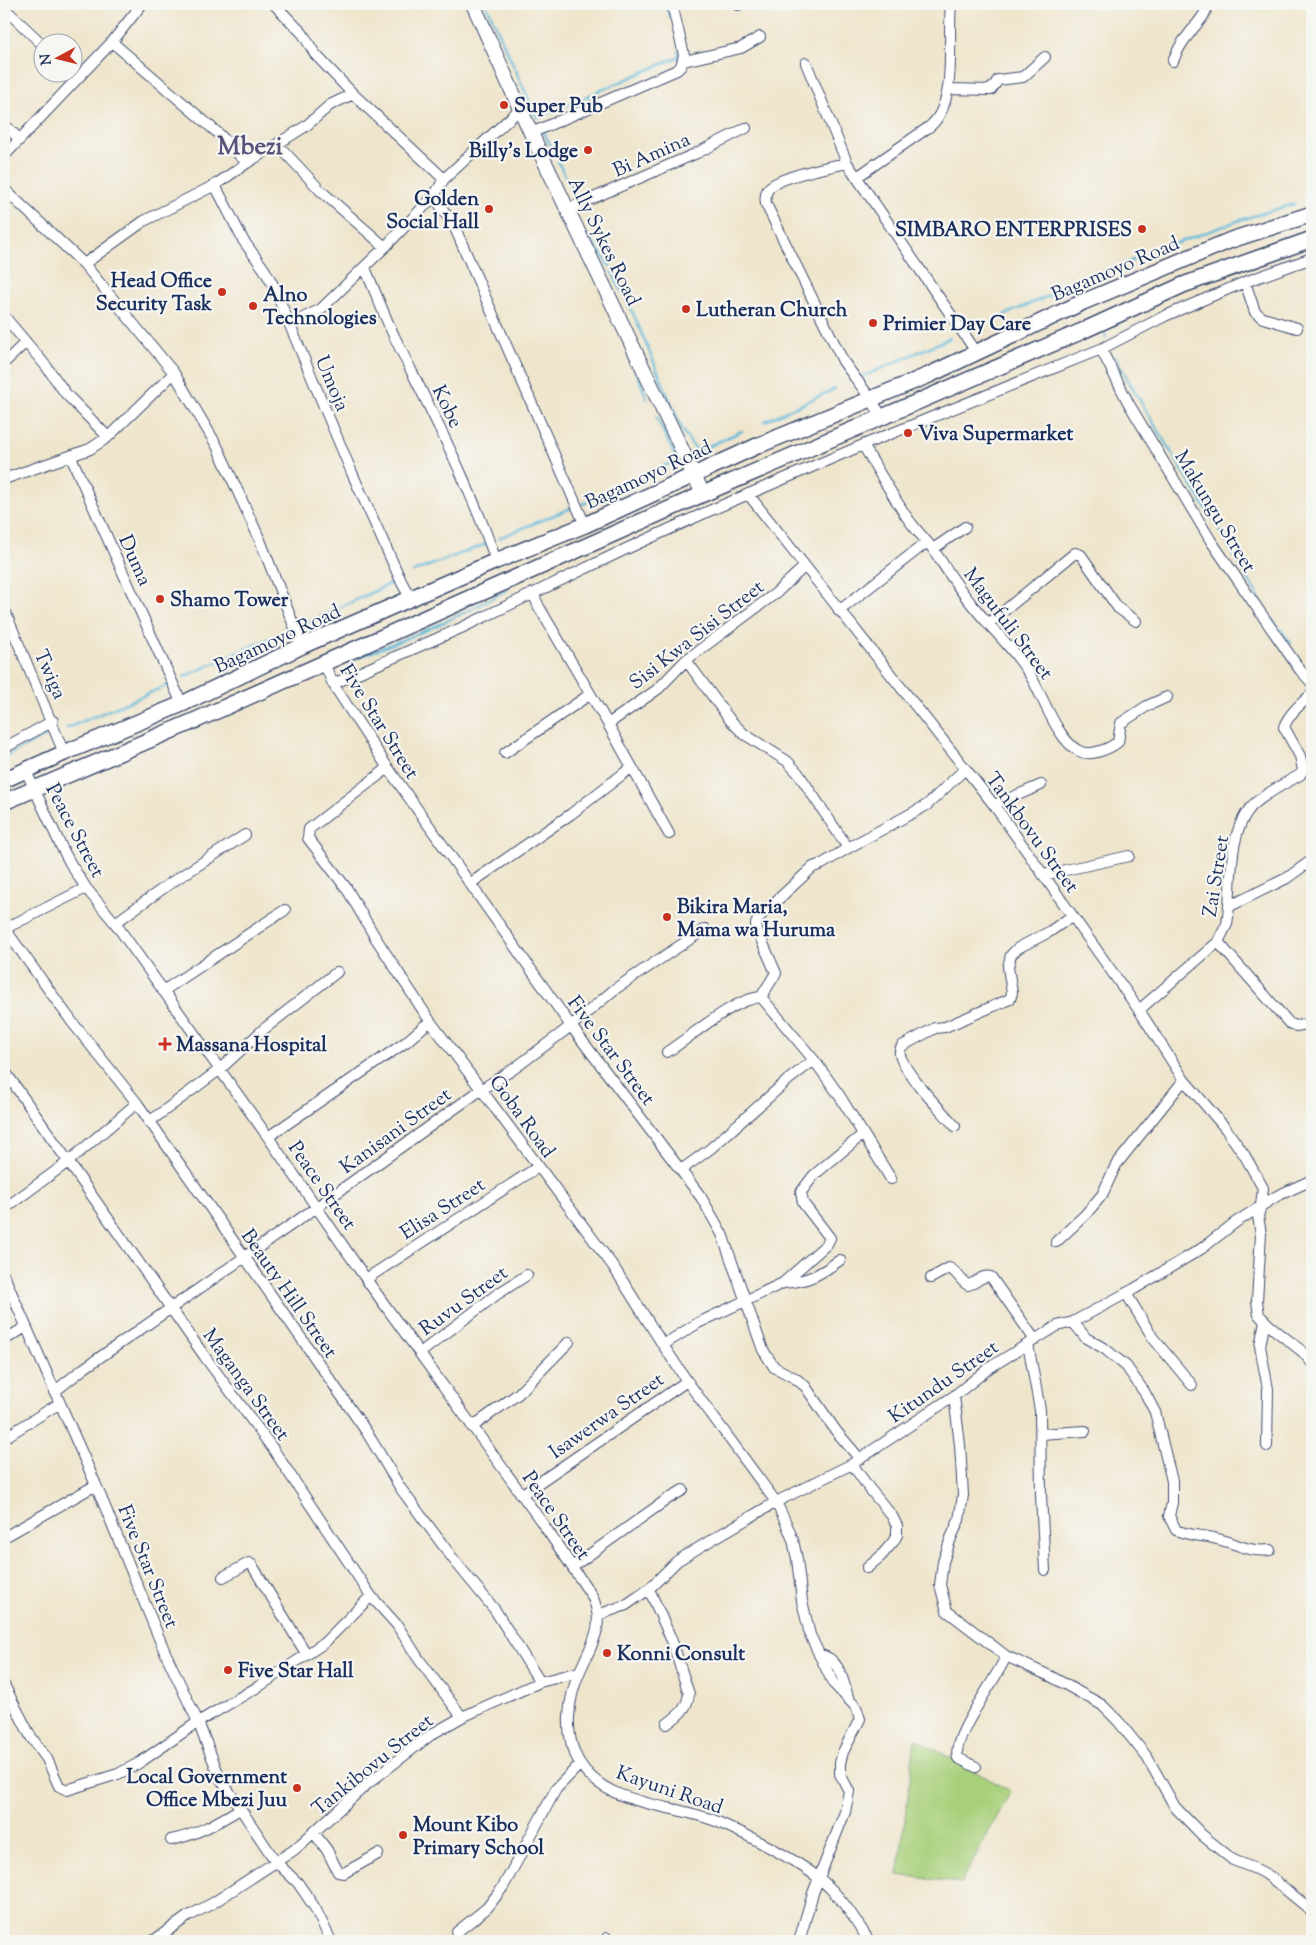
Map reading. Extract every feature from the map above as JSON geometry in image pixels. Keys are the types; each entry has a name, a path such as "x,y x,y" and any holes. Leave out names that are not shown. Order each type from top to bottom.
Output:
{"highway":[{"name":"Bagamoyo Road","path":"4,780 64,752 182,704 302,646 496,561 585,525 757,446 977,353 1083,302 1231,240 1312,214"},
{"name":"Bagamoyo Road","path":"4,802 324,663 703,494 770,467 1080,332 1271,252 1312,238"}],"main road":[{"name":"Ally Sykes Road","path":"473,4 531,133 703,494"}],"street":[{"path":"531,133 677,70 684,60 672,4"},
{"path":"857,177 935,122 943,109 948,89 951,4"},
{"path":"1173,61 1179,47 1204,15 1208,4"},
{"path":"278,5 303,34 315,54 353,94 444,179"},
{"path":"82,69 112,42 136,6"},
{"path":"4,8 32,35"},
{"path":"684,60 741,48 760,37"},
{"path":"112,42 219,134 247,163"},
{"path":"948,89 991,90 998,80 1023,77 1045,57"},
{"path":"806,63 847,163 977,353"},
{"path":"4,156 69,82"},
{"path":"84,264 144,221 215,185 306,126 330,105 353,94"},
{"path":"291,324 321,309 365,268 434,196 444,179 520,109"},
{"path":"4,124 19,139"},
{"name":"Bi Amina","path":"568,209 697,154 746,128"},
{"path":"278,145 321,190 385,247"},
{"path":"847,163 781,180 769,187 765,197 766,204 843,361 859,385 872,398 882,417"},
{"name":"Umoja","path":"215,185 243,240 273,285 352,473 411,599"},
{"path":"4,189 55,239 84,264 174,373 218,446 260,540 302,646"},
{"path":"434,196 455,228 585,525"},
{"path":"333,684 461,628 626,549 748,494 863,445 1101,349 1165,316 1244,282 1312,258"},
{"name":"Kobe","path":"365,268 394,336 455,461 496,561"},
{"path":"1244,282 1255,312 1263,318 1297,328"},
{"path":"4,316 46,366 66,394 108,436"},
{"path":"4,363 26,342"},
{"name":"Makungu Street","path":"1101,349 1129,404 1211,541 1300,670 1312,684"},
{"path":"4,479 90,449 108,436 174,373"},
{"name":"Magufuli Street","path":"863,445 908,518 964,595 988,624 1000,635 1029,673 1059,728 1072,746 1079,751 1093,752 1113,746 1118,742 1121,723 1147,706 1167,697"},
{"name":"Duma","path":"71,457 182,704"},
{"path":"770,467 778,482"},
{"name":"Tankbovu Street","path":"748,494 994,805 1139,1010 1184,1080 1226,1129 1245,1156 1263,1188 1258,1216 1261,1234 1257,1308 1259,1315 1265,1321"},
{"path":"839,611 930,546 965,527"},
{"path":"988,624 1075,553 1081,555 1118,608 1136,621"},
{"name":"Sisi Kwa Sisi Street","path":"608,724 658,688 686,660 709,645 776,593 804,567"},
{"path":"533,593 539,607 589,695 608,724 669,834"},
{"name":"Twiga","path":"4,610 64,752"},
{"path":"686,660 730,720 744,734 787,761 798,773 848,848"},
{"name":"Five Star Street","path":"324,663 333,684 388,768 570,1026 701,1197 722,1234 763,1350 774,1367 804,1386 836,1430 856,1461 869,1488 892,1516 897,1526 897,1535 881,1556 867,1568"},
{"name":"Zai Street","path":"1139,1010 1218,942 1227,924 1235,843 1245,818 1252,807 1300,775 1304,770 1300,756 1284,727 1300,704 1312,694"},
{"path":"505,753 589,695"},
{"path":"4,748 52,721"},
{"path":"471,884 564,819 632,767"},
{"name":"Goba Road","path":"388,768 309,829 308,838 347,890 430,1022 613,1266 662,1346 776,1502 793,1540 805,1620 819,1655 833,1682 856,1707 860,1719 840,1763 840,1774 846,1784 848,1796 840,1829 820,1879"},
{"path":"761,998 776,973 757,930 756,924 759,917 813,867 822,864 927,805 965,769"},
{"name":"Peace Street","path":"26,771 70,863 86,888 115,923 572,1567 592,1596 598,1615"},
{"path":"994,805 1041,785"},
{"path":"115,923 172,882 245,835"},
{"path":"1043,875 1129,856"},
{"path":"1230,906 1286,878 1312,860"},
{"path":"4,929 86,888"},
{"path":"163,991 284,910"},
{"path":"955,1126 923,1090 904,1064 900,1057 900,1050 908,1043 935,1028 946,1027 985,1008 1010,999 1012,993 1008,967 1011,955 1018,948 1049,932 1072,916"},
{"name":"Beauty Hill Street","path":"4,929 72,1022 137,1103 366,1431 401,1489 454,1560 495,1610 540,1682"},
{"name":"Kanisani Street","path":"54,1392 83,1369 317,1207 482,1089 515,1068 615,989 705,929"},
{"path":"1218,942 1289,1023 1296,1026 1312,1023"},
{"path":"149,1122 219,1070 264,1029 337,972"},
{"path":"667,1052 741,1004 753,998 761,998 814,1060 891,1179"},
{"path":"268,1137 406,1042 430,1022"},
{"path":"681,1170 710,1149 788,1080 814,1060"},
{"name":"Maganga Street","path":"4,1070 172,1307 205,1357 273,1449 370,1596 397,1625 418,1658 462,1716"},
{"path":"1056,1242 1102,1195 1116,1165 1184,1080"},
{"path":"4,1209 68,1162 137,1103"},
{"path":"662,1346 698,1323 783,1283 827,1244 830,1240 826,1231 803,1203 801,1192 814,1175 862,1135"},
{"name":"Elisa Street","path":"366,1279 538,1167"},
{"name":"Kitundu Street","path":"598,1615 626,1605 650,1589 677,1561 776,1502 856,1461 954,1396 989,1368 1057,1326 1073,1322 1126,1293 1201,1249 1277,1196 1312,1180"},
{"path":"783,1283 797,1282 817,1276 840,1260"},
{"path":"931,1278 949,1268 953,1270 963,1283 968,1285 981,1278 992,1277 1031,1342 1038,1392 1041,1434 1041,1495 1045,1570"},
{"name":"Ruvu Street","path":"420,1353 496,1295 527,1275"},
{"name":"Five Star Street","path":"4,1276 96,1486 164,1650 198,1722 220,1778 276,1862 298,1883 311,1902 331,1941"},
{"path":"1126,1293 1153,1338 1192,1386"},
{"path":"1267,1446 1268,1388 1260,1346 1265,1321 1303,1352 1312,1363"},
{"path":"1073,1322 1086,1338 1112,1354 1126,1366 1145,1392 1155,1412 1172,1481 1172,1503 1169,1516 1176,1530 1184,1534 1225,1540 1256,1552 1270,1550"},
{"path":"4,1340 26,1327"},
{"path":"472,1427 518,1394 570,1342"},
{"name":"Isawerwa Street","path":"521,1495 687,1381"},
{"path":"954,1396 960,1445 963,1495 958,1520 943,1562 940,1585 947,1610 1006,1656 1052,1677 1102,1705 1118,1721 1147,1757 1175,1807 1202,1835 1233,1860 1256,1869 1279,1884 1312,1911"},
{"path":"4,1438 60,1402"},
{"path":"1041,1434 1085,1431"},
{"path":"8,1534 96,1486"},
{"path":"572,1567 683,1490"},
{"path":"881,1556 888,1566"},
{"path":"223,1577 242,1565 249,1563 252,1565 307,1655"},
{"path":"650,1589 672,1641 689,1694 688,1702 683,1712 668,1724"},
{"path":"4,1686 31,1737 47,1759 59,1786 67,1790 93,1783 139,1763 198,1722 261,1685 324,1644 370,1596"},
{"name":"Kayuni Road","path":"598,1615 597,1631 579,1672 569,1720 572,1748 580,1764 611,1791 632,1799 694,1814 718,1822 786,1857 820,1879 846,1906 869,1941"},
{"path":"976,1767 958,1758 957,1748 975,1708 1001,1668 1006,1656"},
{"name":"Tankibovu Street","path":"153,1941 187,1917 276,1862 314,1833 366,1785 432,1734 462,1716 540,1682 579,1672"},
{"path":"458,1941 457,1932 487,1908 503,1887 556,1789 580,1764"},
{"path":"171,1840 186,1837 211,1826 240,1809"},
{"path":"314,1833 327,1850 338,1872 344,1873 378,1854"},
{"path":"800,1941 808,1910 820,1879"}],"green space":[{"path":"915,1739 1011,1791 961,1883 898,1875"}],"waterway":[{"path":"486,4 537,118 678,57 679,50"},
{"path":"666,4 670,17"},
{"path":"543,130 554,153"},
{"path":"558,162 577,199"},
{"path":"1308,200 1312,198"},
{"path":"1169,246 1240,220 1294,204"},
{"path":"586,233 610,266"},
{"path":"1091,278 1145,255"},
{"path":"612,272 633,313 682,429 692,445 698,451 742,431"},
{"path":"1004,315 1060,291"},
{"path":"1092,334 1122,321"},
{"path":"969,330 986,322"},
{"path":"1103,330 1106,338"},
{"path":"862,377 950,338"},
{"path":"1115,356 1132,388 1245,572 1262,604"},
{"path":"634,366 647,399"},
{"path":"765,421 835,389"},
{"path":"583,504 677,460 656,416"},
{"path":"499,538 571,508"},
{"path":"413,572 486,544"},
{"path":"305,624 396,581"},
{"path":"342,663 406,639 508,589"},
{"path":"1270,617 1291,643"},
{"path":"184,677 288,630"},
{"path":"67,728 171,684"},
{"path":"4,757 50,734"}],"place":[{"name":"Super Pub","path":"504,105"},
{"name":"Billy's Lodge","path":"588,150"},
{"name":"Golden Social Hall","path":"489,209"},
{"name":"SIMBARO ENTERPRISES","path":"1142,229"},
{"name":"Head Office Security Task","path":"222,292"},
{"name":"Alno Technologies","path":"253,306"},
{"name":"Lutheran Church","path":"686,309"},
{"name":"Primier Day Care","path":"873,323"},
{"name":"Viva Supermarket","path":"908,433"},
{"name":"Shamo Tower","path":"160,599"},
{"name":"Bikira Maria, Mama wa Huruma","path":"667,917"},
{"name":"Massana Hospital","path":"165,1044"},
{"name":"Konni Consult","path":"607,1653"},
{"name":"Five Star Hall","path":"228,1670"},
{"name":"Local Government Office Mbezi Juu","path":"297,1788"},
{"name":"Mount Kibo Primary School","path":"403,1835"}],"district":[{"name":"Mbezi","path":"250,145"}]}
